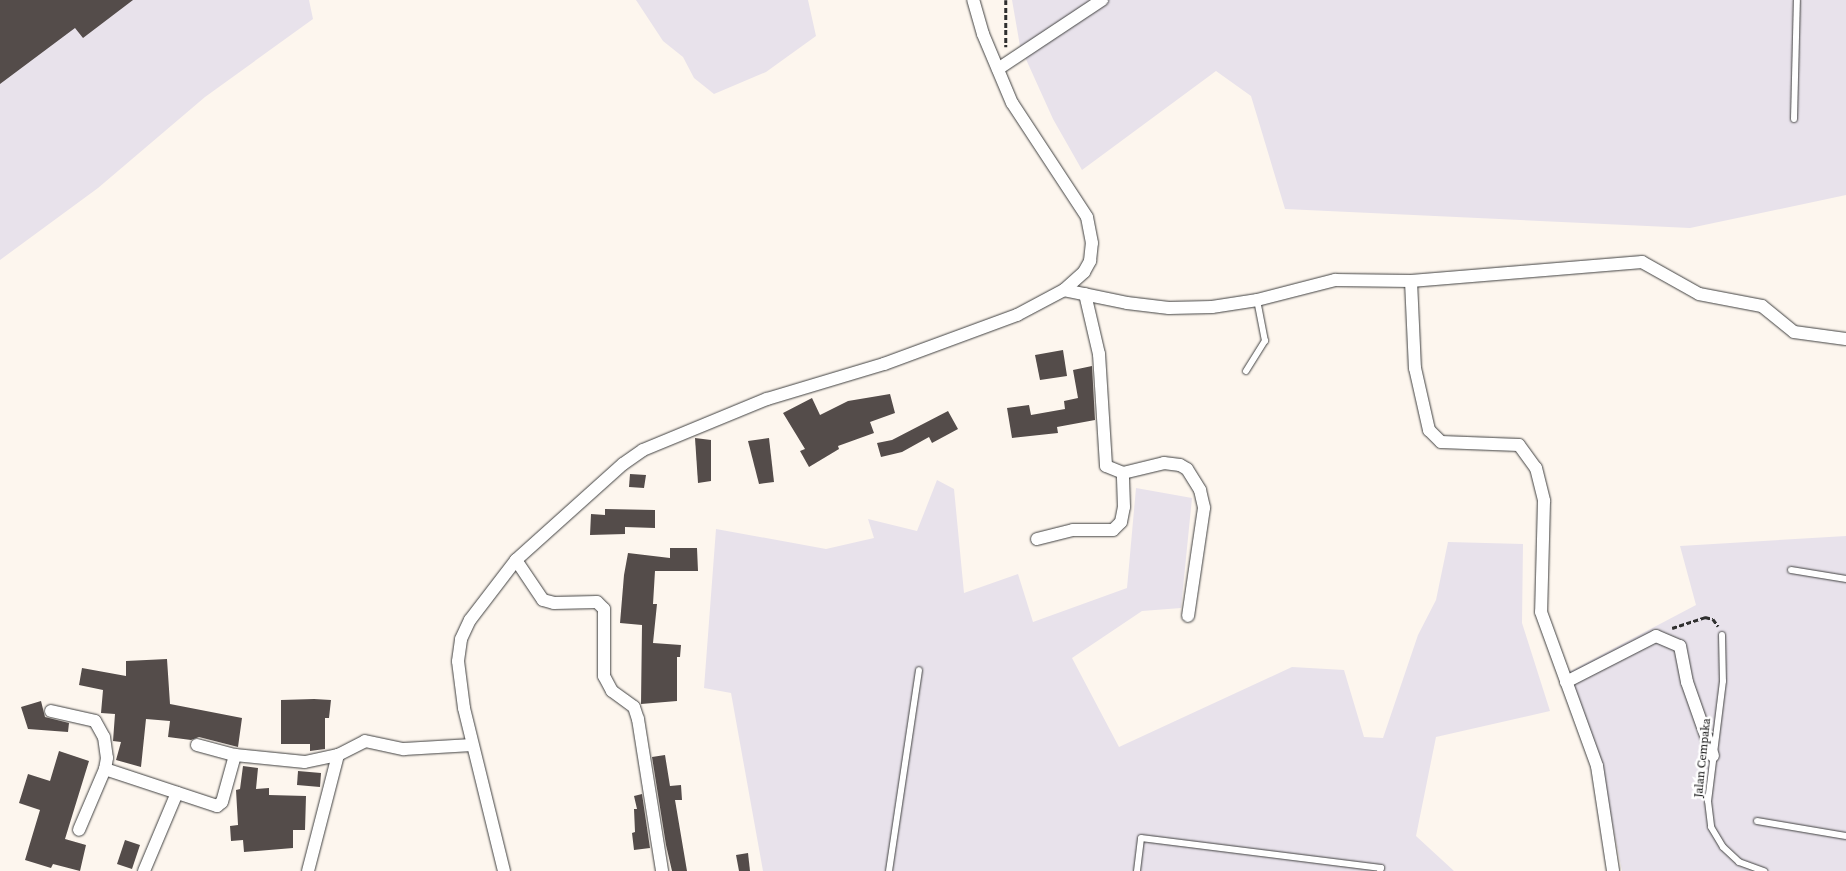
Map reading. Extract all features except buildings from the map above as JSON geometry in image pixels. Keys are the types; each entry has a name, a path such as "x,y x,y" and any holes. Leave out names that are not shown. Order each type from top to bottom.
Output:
{"street":[{"path":"504,871 472,746 458,661 461,638 470,620 516,560 623,464 643,450 767,399 884,364 972,332 1041,304 1064,290 1084,272 1090,262 1091,230 1077,201 1025,127 997,65 973,0"},
{"path":"997,65 1102,0"},
{"path":"1064,290 1169,308 1212,307 1257,300 1335,280 1411,281 1642,262 1699,294 1762,306 1794,332 1846,339"},
{"path":"1411,281 1415,368 1429,430 1441,442 1519,445 1536,468 1544,501 1542,612 1597,766 1612,871"},
{"path":"1085,294 1099,354 1104,461 1110,469 1123,473 1164,463 1180,464 1186,469 1200,490 1204,508 1188,616"},
{"path":"1037,539 1073,530 1113,530 1121,522 1124,507 1123,473"},
{"path":"516,560 543,600 554,603 597,602 604,609 604,676 612,691 634,707 638,719 662,871"},
{"path":"1566,682 1656,636 1680,646 1687,682 1713,756"},
{"path":"51,711 95,721 102,729 107,758 105,769 79,830"},
{"path":"197,746 235,755 304,762 338,755 365,741 404,749 472,746"},
{"path":"105,769 217,806 222,802 235,755"},
{"path":"308,871 338,755"},
{"path":"144,871 178,793"}],"lane":[{"path":"1794,119 1797,0"},
{"path":"1246,371 1265,341 1257,300"},
{"path":"1791,570 1846,579"},
{"name":"Jalan Cempaka","path":"1722,635 1724,650 1708,800 1711,827 1723,847 1738,862 1764,871"},
{"path":"889,871 919,670"},
{"path":"1757,821 1846,836"},
{"path":"1136,871 1142,838 1381,868 1380,871"}],"path":[{"path":"997,65 1006,49 1006,0"},
{"path":"1656,636 1687,621 1705,617 1713,619 1722,635"}],"shaded area":[{"path":"0,0 309,0 313,19 205,97 98,188 0,260"},
{"path":"636,0 808,0 816,36 766,72 714,94 694,78 683,57 663,41"},
{"path":"1012,0 1846,0 1846,195 1690,228 1285,209 1251,96 1216,71 1082,170 1053,119 1020,46"},
{"path":"937,480 954,489 964,593 1018,574 1033,622 1127,588 1136,488 1192,498 1181,608 1142,611 1072,658 1119,747 1292,667 1344,670 1364,737 1383,738 1418,635 1436,600 1448,542 1523,544 1522,623 1550,711 1436,737 1416,836 1454,871 763,871 731,693 704,688 716,529 826,549 874,538 868,519 917,531"},
{"path":"1846,536 1846,871 1622,871 1599,756 1565,674 1696,605 1680,546"}]}
